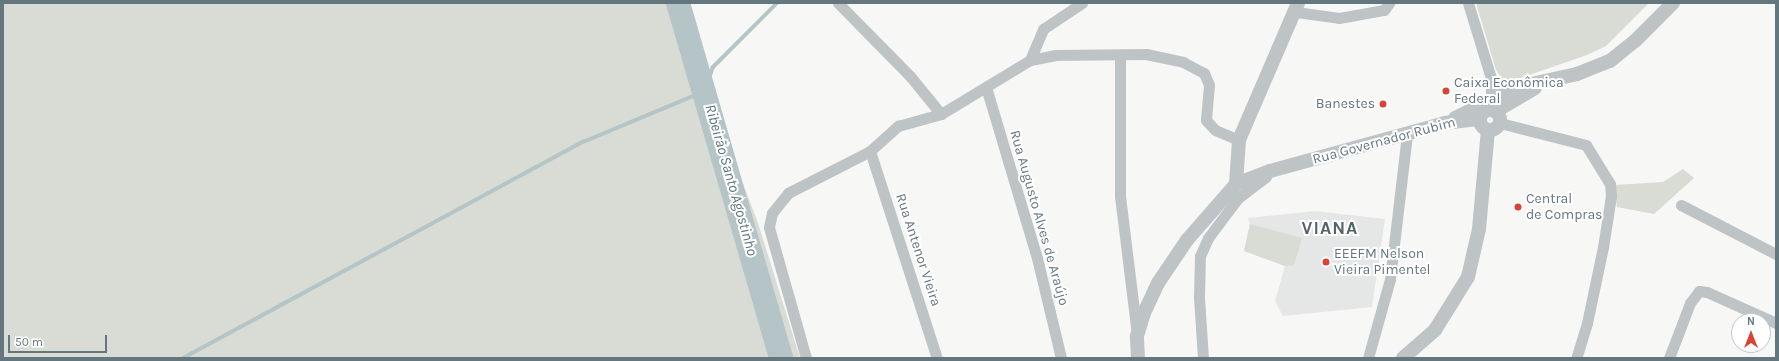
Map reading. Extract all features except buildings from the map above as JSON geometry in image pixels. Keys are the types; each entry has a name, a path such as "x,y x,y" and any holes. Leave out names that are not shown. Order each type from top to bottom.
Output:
{"street":[{"path":"838,3 910,76 941,114"},
{"path":"1030,60 1043,29 1082,3"},
{"path":"1203,358 1199,297 1200,256 1222,220 1237,191 1240,140 1297,7 1339,18 1384,10 1389,3"},
{"path":"1468,3 1491,78 1494,110 1494,130 1488,130 1480,125 1479,119 1482,113 1494,110 1586,145 1610,184 1611,196 1603,247 1588,323 1576,358"},
{"path":"1445,123 1494,110 1546,82 1610,61 1635,41 1673,3"},
{"path":"806,358 769,227 772,213 788,193 870,151 898,126 941,114 1030,60 1055,55 1120,56 1146,54 1183,62 1204,73 1209,85 1206,120 1215,130 1240,140"},
{"path":"1120,56 1120,196 1137,336 1138,358"},
{"name":"Rua Augusto Alves de Araújo","path":"986,87 1037,258 1061,358"},
{"name":"Rua Governador Rubim","path":"1237,191 1290,166 1407,136 1445,123 1479,119"},
{"path":"1403,358 1435,330 1468,277 1479,229 1488,130"},
{"path":"1368,358 1390,279 1407,136"},
{"name":"Rua Antenor Vieira","path":"870,151 937,358"},
{"path":"1137,336 1144,313 1158,284 1187,240 1237,191"},
{"path":"1681,205 1776,254"},
{"path":"1672,357 1690,302 1699,291 1707,292 1776,323"}],"shaded area":[{"path":"3,3 681,3 706,87 758,223 800,358 3,358"},
{"path":"1476,3 1649,3 1606,46 1587,55 1509,82 1503,80 1496,70"},
{"path":"1683,169 1694,178 1654,214 1617,207 1614,185 1663,182"},
{"name":"EEEFM Nelson Vieira Pimentel","path":"1315,211 1385,219 1372,307 1283,316 1275,301 1285,266 1244,251 1250,224 1248,218"},
{"path":"1250,224 1302,238 1294,265 1285,266 1244,251"}],"waterway":[{"name":"Ribeirão Santo Agostinho","path":"678,3 781,358"},
{"path":"183,358 583,142 705,91 713,67 777,3"}],"place":[{"name":"Caixa Econômica Federal","path":"1446,91"},
{"name":"Banestes","path":"1383,104"},
{"name":"Central de Compras","path":"1518,207"},
{"name":"EEEFM Nelson Vieira Pimentel","path":"1326,262"}],"district":[{"name":"VIANA","path":"1330,228"}]}
